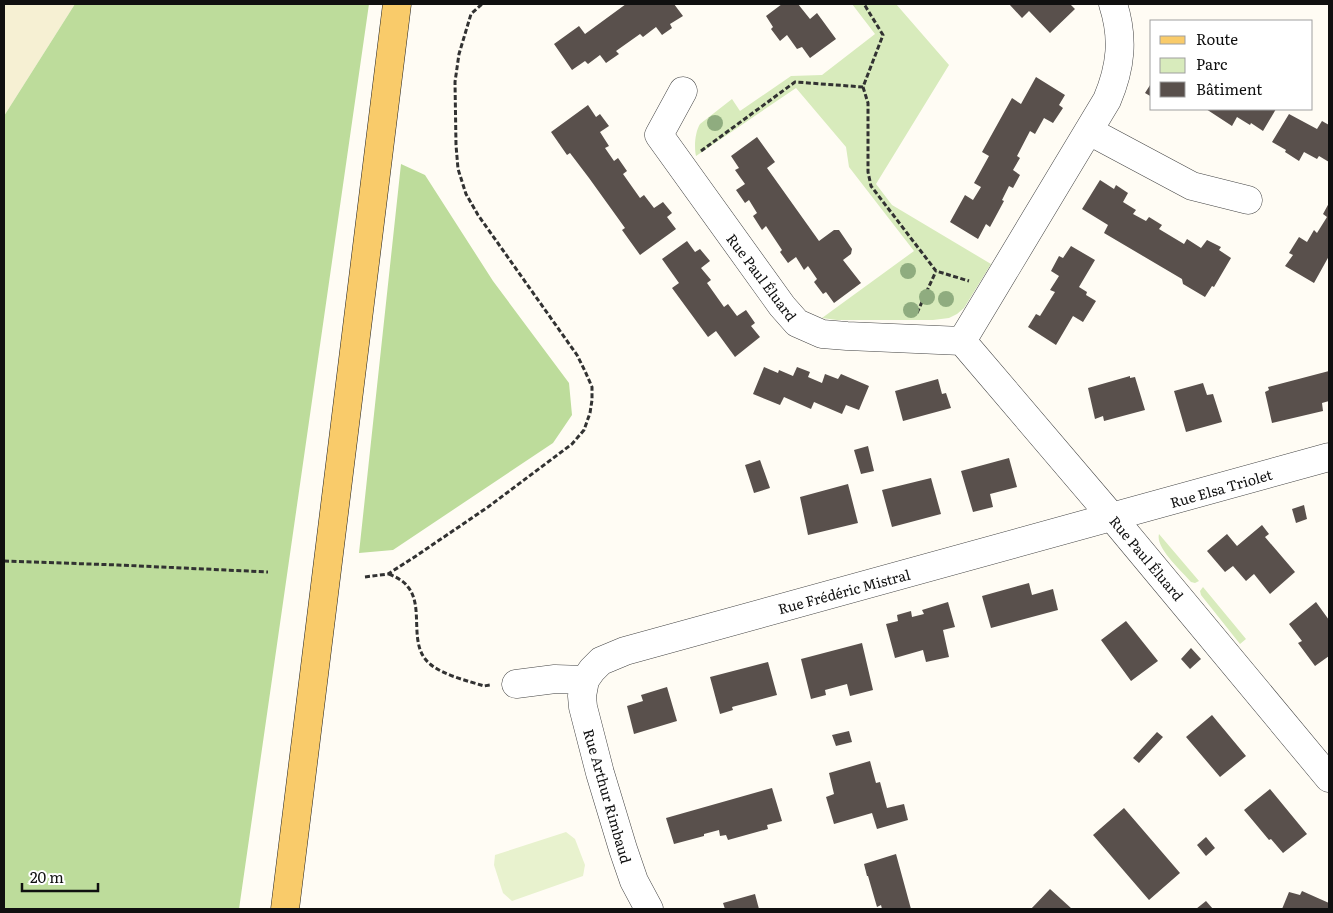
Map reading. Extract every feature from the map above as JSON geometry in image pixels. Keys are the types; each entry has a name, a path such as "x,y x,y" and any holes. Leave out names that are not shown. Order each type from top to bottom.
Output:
{"main road":[{"path":"285,909 397,4"}],"street":[{"path":"962,341 1107,100 1114,84 1120,46 1120,32 1113,4"},
{"name":"Rue Paul Éluard","path":"683,91 659,135 782,306 797,323 822,334 962,341 1112,517 1329,778"},
{"path":"1089,131 1192,186 1248,200"},
{"name":"Rue Elsa Triolet","path":"1112,517 1329,458"},
{"name":"Rue Frédéric Mistral","path":"585,680 601,661 625,651 1112,517"},
{"path":"516,684 554,678 585,680"},
{"name":"Rue Arthur Rimbaud","path":"585,680 582,696 583,707 600,773 634,881 649,909"}],"path":[{"path":"364,577 388,574 488,507 572,444 584,430 590,413 592,387 586,371 577,355 478,215 466,194 458,169 455,82 459,54 470,14 482,4"},
{"path":"864,4 884,35 863,87 868,103 867,162 869,180 875,192 936,270 993,289"},
{"path":"680,166 795,82 863,87"},
{"path":"905,338 936,270"},
{"path":"4,561 268,572"},
{"path":"388,574 408,586 412,593 419,648 429,664 438,670 484,686 516,684"}],"shaded area":[{"path":"4,4 75,4 4,116"}],"green space":[{"path":"75,4 369,4 239,909 4,909 4,116"},
{"path":"852,4 896,4 949,65 876,184 892,205 991,264 964,308 949,318 933,320 837,320 822,318 914,251 849,167 846,147 796,88 696,156 695,140 700,124 732,99 740,111 791,76 822,75 875,34"},
{"path":"401,164 425,175 493,281 569,383 572,415 553,443 393,550 359,553"},
{"path":"1159,534 1199,581 1191,582 1170,559 1161,546"},
{"path":"1203,587 1246,639 1240,644 1201,595 1200,591"},
{"path":"566,832 575,839 585,865 583,876 512,901 503,893 494,865 495,855"}],"building":[{"path":"626,4 674,4 683,16 670,24 672,28 662,35 656,27 643,37 640,34 616,51 619,54 606,63 600,55 588,64 585,61 572,70 554,44 579,26 585,34"},
{"path":"782,4 798,4 810,19 817,13 836,39 810,58 802,47 797,49 787,35 780,41 771,29 773,27 766,16"},
{"path":"1009,4 1070,4 1075,9 1050,33 1029,11 1022,18"},
{"path":"1036,77 1065,95 1059,105 1063,108 1053,123 1044,118 1035,134 1030,131 1017,156 1020,158 1013,170 1020,175 1013,188 1009,186 1002,200 1004,201 990,227 986,224 978,239 950,222 965,195 973,200 981,187 974,183 989,156 982,152 1012,98 1021,104"},
{"path":"1150,85 1150,96 1145,93"},
{"path":"588,105 596,117 600,114 609,126 600,132 609,146 605,148 614,161 618,158 627,171 623,174 640,198 644,195 654,208 663,202 672,213 667,217 676,229 640,255 622,230 625,228 589,178 570,153 567,155 551,132"},
{"path":"1208,110 1275,110 1263,131 1237,117 1232,126"},
{"path":"1289,114 1317,129 1322,121 1329,125 1329,162 1319,156 1317,159 1304,152 1299,161 1285,152 1286,150 1272,142"},
{"path":"757,137 775,162 767,168 819,241 834,230 839,230 852,249 851,254 843,260 861,283 834,303 826,292 823,294 814,282 817,279 808,266 804,270 796,257 788,263 766,226 762,230 753,216 757,213 749,200 745,203 736,190 745,184 735,170 739,168 731,156"},
{"path":"1100,180 1114,189 1116,185 1128,193 1123,202 1136,210 1133,214 1146,221 1149,217 1162,225 1159,229 1184,244 1187,239 1201,248 1207,240 1221,247 1219,250 1231,258 1214,287 1212,286 1205,297 1183,284 1182,279 1104,233 1108,225 1082,209"},
{"path":"1329,203 1329,256 1314,283 1285,266 1293,255 1289,253 1299,237 1307,242 1314,230 1317,233 1327,217 1323,214"},
{"path":"687,241 695,252 700,249 710,261 701,268 711,280 707,283 724,307 728,304 737,316 746,310 755,323 751,326 760,337 735,357 716,331 708,337 672,288 679,283 662,259"},
{"path":"1071,246 1095,260 1079,287 1087,292 1086,295 1096,301 1083,322 1073,316 1056,345 1028,327 1036,314 1040,316 1055,292 1050,290 1059,276 1051,271 1059,256 1063,258"},
{"path":"764,367 778,373 779,370 793,376 797,367 810,372 808,377 822,383 825,374 838,379 841,374 869,386 859,410 846,405 842,414 814,402 811,409 784,397 780,405 753,394"},
{"path":"1329,371 1329,401 1322,403 1323,411 1272,423 1265,392 1269,390 1268,387"},
{"path":"1130,376 1130,378 1135,377 1145,410 1104,421 1103,416 1095,419 1088,388"},
{"path":"938,379 942,394 946,393 951,408 903,421 895,391"},
{"path":"1203,383 1207,395 1213,394 1222,422 1186,432 1174,391"},
{"path":"868,446 874,471 861,474 854,450"},
{"path":"1009,458 1017,487 990,494 993,507 973,512 961,471"},
{"path":"760,460 770,488 754,493 745,465"},
{"path":"931,478 941,514 892,527 882,490"},
{"path":"848,484 858,523 808,535 800,497"},
{"path":"1304,505 1307,519 1296,523 1292,509"},
{"path":"1262,525 1269,534 1265,537 1295,572 1270,594 1254,574 1246,581 1233,566 1225,572 1207,551 1227,534 1237,546"},
{"path":"1029,583 1032,595 1053,589 1058,610 991,628 982,596"},
{"path":"948,602 955,627 943,630 949,657 926,662 923,650 895,658 886,624 898,621 897,615 911,611 912,617 924,614 922,610"},
{"path":"1316,602 1329,620 1329,656 1315,666 1298,643 1302,641 1289,624"},
{"path":"1126,621 1158,661 1131,681 1101,640"},
{"path":"862,643 873,690 850,696 847,684 825,690 826,695 811,699 801,659"},
{"path":"1191,648 1201,659 1190,669 1181,659"},
{"path":"768,662 777,695 732,707 733,710 720,714 710,677"},
{"path":"667,687 677,721 634,734 627,706 643,701 641,695"},
{"path":"1212,715 1246,756 1220,777 1186,737"},
{"path":"849,731 852,742 836,746 832,735"},
{"path":"1157,732 1163,737 1139,763 1133,758"},
{"path":"870,761 876,783 880,782 887,808 904,804 908,820 877,829 872,813 834,824 826,797 834,794 829,773"},
{"path":"772,788 782,821 767,825 768,829 728,840 726,835 720,836 719,830 674,844 666,818"},
{"path":"1270,789 1307,834 1283,853 1271,839 1269,840 1244,810"},
{"path":"1124,808 1180,873 1149,900 1093,835"},
{"path":"1206,837 1215,848 1206,856 1197,845"},
{"path":"896,854 911,909 882,909 881,905 877,907 867,876 864,864"},
{"path":"1050,889 1072,909 1031,909"},
{"path":"1302,891 1329,903 1329,909 1282,909 1289,892 1300,895"},
{"path":"755,894 759,909 725,909 723,903"},
{"path":"1206,901 1213,909 1196,909"}]}
